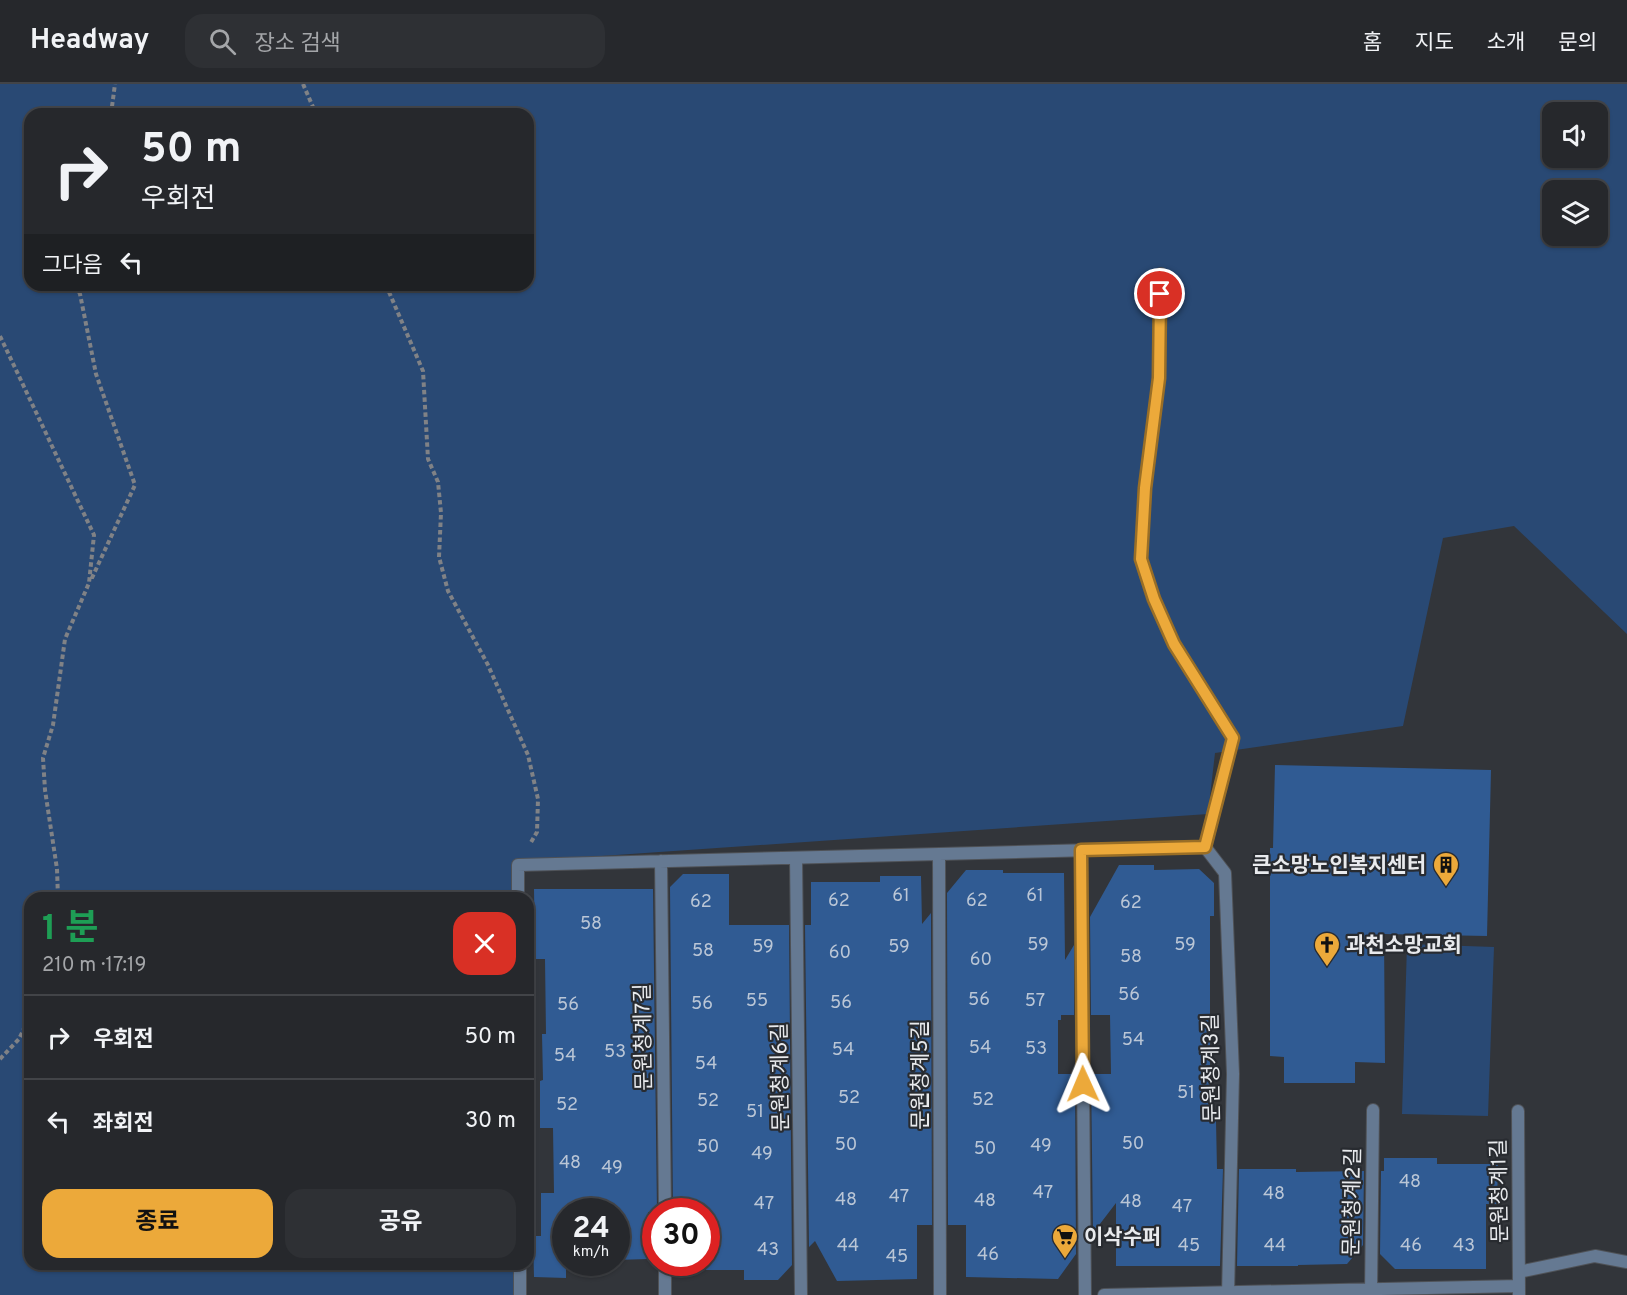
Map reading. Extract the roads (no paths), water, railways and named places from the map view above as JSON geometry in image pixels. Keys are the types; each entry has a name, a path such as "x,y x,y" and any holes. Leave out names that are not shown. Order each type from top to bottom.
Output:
{"street":[{"path":"518,892 518,865 1205,847 1233,738 1174,644 1154,599 1141,559 1145,488 1159,378 1161,274"},
{"name":"문원청계3길","path":"1205,847 1225,873 1233,1074 1228,1293"},
{"path":"1081,850 1085,1295"},
{"name":"문원청계5길","path":"939,854 940,1295"},
{"name":"문원청계6길","path":"796,858 801,1295"},
{"name":"문원청계7길","path":"661,861 664,1198"},
{"name":"문원청계2길","path":"1371,1292 1373,1110"},
{"name":"문원청계1길","path":"1518,1111 1519,1290"},
{"name":"문원청계1길","path":"1519,1272 1595,1256 1627,1262"},
{"path":"520,1270 520,1295"},
{"path":"665,1276 665,1295"},
{"path":"1104,1295 1519,1290"}],"place":[{"name":"큰소망노인복지센터","path":"1446,888"},
{"name":"과천소망교회","path":"1327,968"},
{"name":"이삭수퍼","path":"1065,1260"}]}
